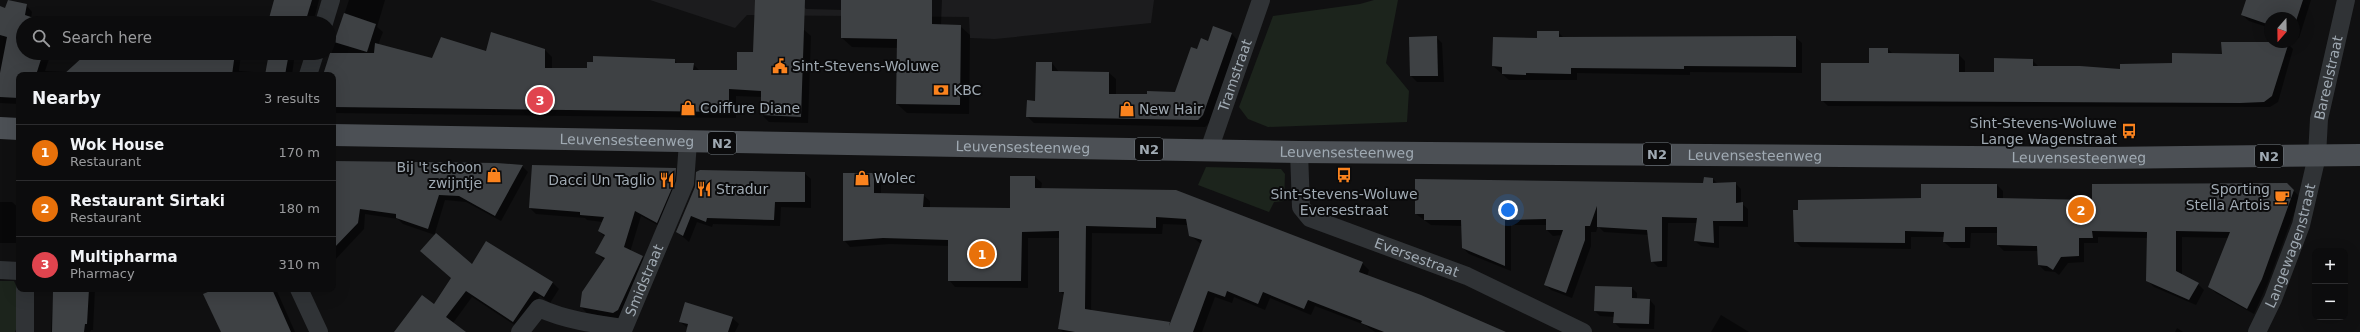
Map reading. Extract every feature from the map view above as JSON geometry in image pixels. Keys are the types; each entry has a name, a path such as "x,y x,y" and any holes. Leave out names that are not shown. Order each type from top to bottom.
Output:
{"main road":[{"path":"0,128 16,129"},
{"name":"Leuvensesteenweg","path":"336,135 1299,152 2097,158 2317,156 2360,154"}],"street":[{"path":"326,16 331,0"},
{"name":"Tramstraat","path":"1209,150 1261,0"},
{"name":"Bareelstraat","path":"2317,156 2320,119 2346,0"},
{"path":"309,72 313,60"},
{"name":"Smidstraat","path":"520,332 539,308 553,314 624,328 685,183 688,142"},
{"name":"Eversestraat","path":"1299,152 1301,207 1310,218 1467,276 1583,332"},
{"name":"Langewagenstraat","path":"2257,332 2273,299 2301,225 2317,156"},
{"path":"0,270 16,270"},
{"path":"24,292 24,332"},
{"path":"300,292 319,332"}],"shaded area":[{"path":"650,0 1154,0 1151,23 995,39 970,38 969,17 747,15 735,28"},
{"path":"1374,0 1398,0 1386,63 1409,91 1407,122 1268,127 1248,119 1239,107 1273,16 1360,4"},
{"path":"1206,167 1281,169 1285,174 1284,201 1274,202 1269,212 1198,185"},
{"path":"0,281 14,281 16,285 16,292 19,292 20,300 19,320 15,332 0,332"}],"building":[{"path":"8,0 27,4 25,15 28,16 16,16 16,60 41,60 37,72 16,72 16,98 0,97 0,73 7,37 0,35 0,6 5,8"},
{"path":"274,0 312,0 307,16 270,16"},
{"path":"755,0 805,0 801,117 761,115 761,91 729,89 729,112 336,107 336,72 324,72 328,60 336,60 336,53 374,53 375,43 432,58 441,37 486,51 491,32 545,49 545,68 587,68 587,62 593,62 593,56 675,59 675,63 694,63 693,70 737,70 737,52 753,52"},
{"path":"841,0 932,0 932,24 961,25 960,105 896,104 897,39 841,38"},
{"path":"2246,0 2303,0 2299,12 2264,12 2264,23 2241,15"},
{"path":"344,13 376,24 367,52 336,43 336,36"},
{"path":"1213,26 1232,33 1203,115 1198,120 1026,117 1027,100 1035,101 1036,62 1052,62 1052,71 1109,72 1109,94 1147,94 1147,91 1175,92 1191,47 1197,49 1201,38 1208,41"},
{"path":"1537,31 1559,31 1559,37 1796,36 1796,67 1684,66 1684,69 1571,68 1571,74 1526,73 1526,75 1502,74 1502,67 1492,66 1493,37 1537,38"},
{"path":"1437,36 1438,76 1410,76 1409,37"},
{"path":"2221,42 2264,42 2264,48 2287,48 2272,96 2264,102 1821,101 1821,63 1869,63 1869,48 1888,48 1888,53 1959,54 1959,72 1994,72 1994,58 2033,59 2033,66 2080,66 2120,69 2120,64 2172,63 2172,53 2222,54"},
{"path":"80,60 234,60 232,72 66,72"},
{"path":"268,60 288,60 286,72 266,72"},
{"path":"336,161 497,163 523,165 495,216 459,196 439,195 428,229 396,218 396,214 360,209 358,223 336,246"},
{"path":"532,165 676,168 675,181 657,223 635,211 624,247 643,256 618,310 613,313 580,307 582,292 605,258 595,253 605,235 598,231 604,217 580,215 580,212 529,208"},
{"path":"700,170 805,172 805,202 775,202 774,220 707,218 706,222 691,216 683,236 676,232 695,187 696,172"},
{"path":"843,173 874,173 874,193 924,194 923,207 1010,208 1010,176 1035,176 1035,188 1176,190 1363,262 1359,272 1421,295 1506,332 1384,332 1361,323 1362,321 1308,300 1304,309 1263,292 1258,304 1227,291 1225,297 1208,291 1193,332 1075,332 1058,329 1064,292 1059,292 1059,231 1022,232 1021,281 948,281 948,240 883,238 843,241","holes":["1156,217 1186,219 1189,236 1202,240 1169,326 1170,322 1085,309 1086,226 1156,228"]},
{"path":"1704,177 1713,178 1713,183 1736,182 1736,203 1743,202 1743,221 1713,221 1714,243 1694,241 1697,218 1662,217 1662,261 1651,262 1647,230 1597,227 1597,206 1590,226 1585,226 1585,240 1566,293 1544,285 1563,230 1546,230 1546,219 1505,220 1505,266 1462,248 1461,220 1424,220 1424,214 1415,214 1415,179 1703,183"},
{"path":"2287,183 2294,190 2262,279 2247,309 2208,287 2230,232 2176,231 2176,271 2199,283 2189,300 2146,281 2147,232 2092,231 2093,238 2079,238 2079,256 2061,257 2053,270 2047,266 2038,265 2037,246 1997,245 1997,227 1965,227 1965,242 1943,242 1944,232 1905,231 1905,243 1794,242 1793,210 1798,210 1798,200 1921,198 1921,184 1997,184 1997,198 2092,200 2092,184"},
{"path":"436,233 472,264 486,241 553,282 544,297 534,291 513,322 466,291 446,317 466,332 394,332 422,295 434,304 451,278 420,251"},
{"path":"1595,286 1632,287 1632,298 1650,299 1649,324 1613,323 1614,312 1594,311"},
{"path":"53,292 89,292 87,324 85,324 84,332 52,332"},
{"path":"208,292 273,292 291,332 221,332 203,294"},
{"path":"685,302 733,317 728,332 686,332 688,324 679,322"}],"place":[{"name":"Sint-Stevens-Woluwe","path":"780,66"},
{"name":"KBC","path":"941,90"},
{"name":"Multipharma","path":"540,100"},
{"name":"Coiffure Diane","path":"688,108"},
{"name":"New Hair","path":"1127,109"},
{"name":"Sint-Stevens-Woluwe Lange Wagenstraat","path":"2129,131"},
{"name":"Bij 't schoon zwijntje","path":"494,175"},
{"name":"Sint-Stevens-Woluwe Eversestraat","path":"1344,175"},
{"name":"Wolec","path":"862,178"},
{"name":"Dacci Un Taglio","path":"667,180"},
{"name":"Stradur","path":"704,189"},
{"name":"Sporting Stella Artois","path":"2282,197"},
{"name":"Restaurant Sirtaki","path":"2081,210"},
{"name":"Wok House","path":"982,254"}]}
